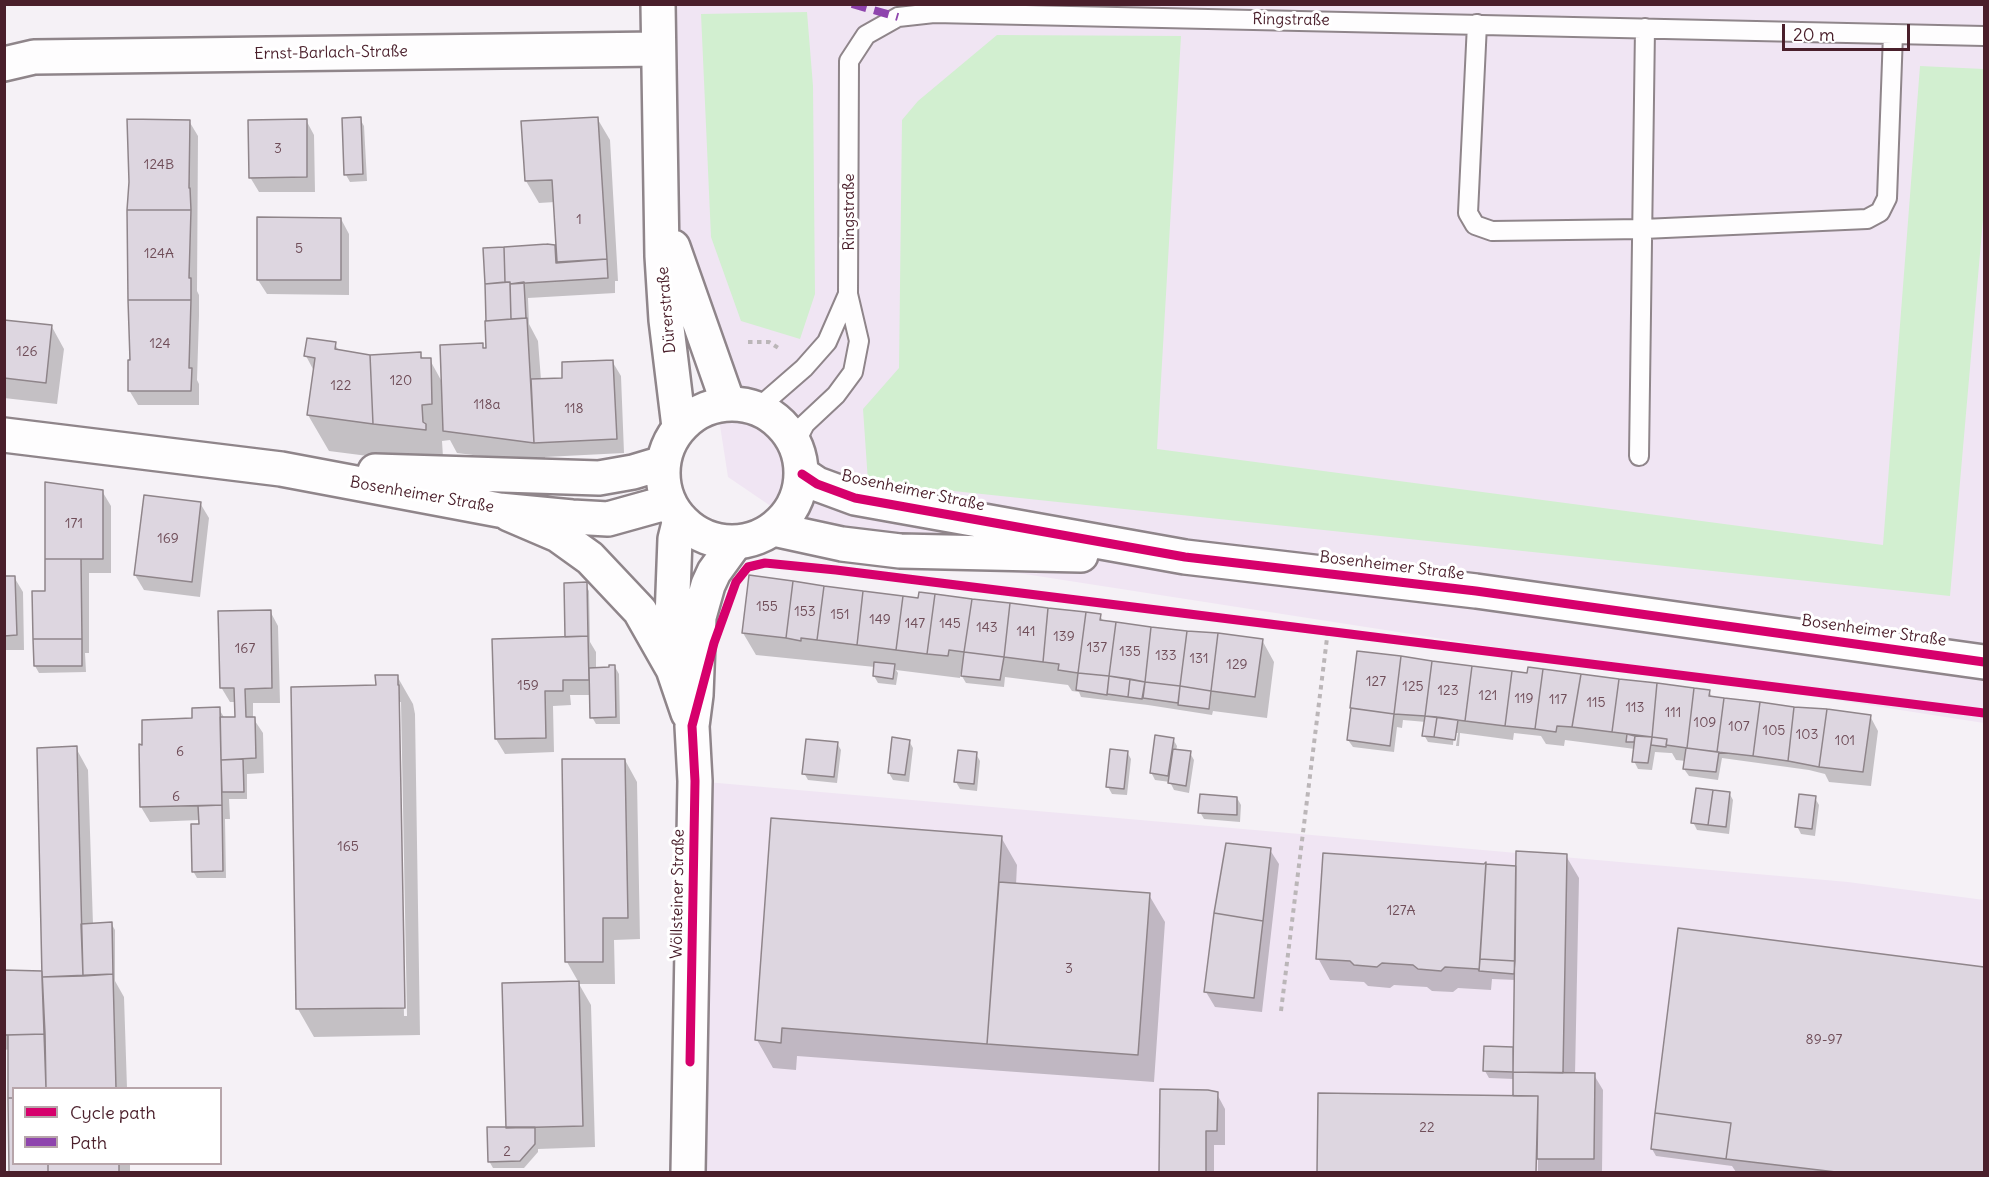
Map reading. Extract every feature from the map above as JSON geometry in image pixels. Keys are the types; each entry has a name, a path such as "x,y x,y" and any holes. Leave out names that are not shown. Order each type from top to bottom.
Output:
{"street":[{"name":"Dürerstraße","path":"658,4 662,256 666,320 679,427"},
{"name":"Ernst-Barlach-Straße","path":"4,64 34,57 658,49"},
{"name":"Dürerstraße","path":"661,192 675,257 702,327 743,406"},
{"path":"743,406 773,417 786,429 798,459 798,495 789,514 773,529 755,539 735,543 715,540 696,532 675,511 663,483 663,463 668,444 679,427 693,415 709,407 743,406"},
{"name":"Bosenheimer Straße","path":"4,435 281,469 499,510 608,519 675,511"},
{"name":"Bosenheimer Straße","path":"798,459 817,484 855,498 1185,557 1506,595 1984,662"},
{"name":"Bosenheimer Straße","path":"281,469 599,478 633,472 663,463"},
{"name":"Wöllsteiner Straße","path":"499,510 558,535 590,558 640,611 674,669 692,726"},
{"name":"Wöllsteiner Straße","path":"674,669 672,619 675,511"},
{"name":"Bosenheimer Straße","path":"773,529 842,544 900,551 1185,557"},
{"name":"Wöllsteiner Straße","path":"688,1173 695,781 692,726 696,695 699,617 708,585 722,559 735,543"}],"lane":[{"name":"Ringstraße","path":"798,459 805,424 836,395 853,372 859,341 848,294 849,61 866,35 898,17 934,13 1984,36"},
{"path":"1476,24 1468,213 1475,225 1492,231 1643,229 1867,219 1880,213 1887,198 1893,34"},
{"path":"1639,456 1645,28"},
{"name":"Ringstraße","path":"743,406 804,368 827,342 848,294"}],"path":[{"path":"740,342 769,342 788,355"},
{"path":"1281,1011 1335,575"},
{"path":"1317,629 1340,632"}],"shaded area":[{"path":"658,5 1984,5 1984,723 825,543 728,477 701,303 690,254 664,186"},
{"path":"695,781 1848,882 1984,900 1984,1172 688,1172"}],"green space":[{"path":"807,12 813,86 815,294 800,339 741,321 711,237 701,14"},
{"path":"997,35 1181,36 1157,449 1883,545 1920,66 1984,69 1984,208 1950,596 868,482 863,409 899,368 902,120 918,101"}],"building":[{"path":"361,117 363,174 344,175 342,118"},
{"path":"598,117 607,259 557,262 552,180 525,181 521,121"},
{"path":"127,119 190,120 191,210 127,210 129,182"},
{"path":"307,119 307,177 249,178 248,120"},
{"path":"127,210 191,210 189,278 191,278 191,300 128,300"},
{"path":"257,217 341,218 341,280 257,280"},
{"path":"555,245 556,263 607,259 608,278 510,284 510,282 505,282 504,247"},
{"path":"504,247 505,282 485,284 483,248"},
{"path":"510,282 511,319 486,321 485,284"},
{"path":"524,282 526,318 511,319 510,284"},
{"path":"128,300 191,300 189,368 192,368 191,391 128,391 128,360 130,360"},
{"path":"527,318 534,443 443,431 440,345 483,343 483,348 486,348 485,321"},
{"path":"4,320 52,325 46,383 4,378"},
{"path":"307,338 336,342 335,349 370,355 373,424 307,415 315,358 304,356"},
{"path":"421,352 421,358 431,358 432,404 422,405 426,430 373,424 370,355"},
{"path":"613,360 617,439 534,443 531,379 562,378 562,362"},
{"path":"45,482 103,490 103,559 45,559"},
{"path":"144,495 201,502 192,582 134,575"},
{"path":"45,559 81,559 82,639 33,639 32,591 45,591"},
{"path":"749,575 793,581 786,638 742,633"},
{"path":"4,576 15,576 17,635 4,636"},
{"path":"793,581 824,586 817,640 801,638 801,641 786,638"},
{"path":"587,582 588,636 565,637 564,583"},
{"path":"824,586 863,591 857,645 817,640"},
{"path":"863,591 903,596 896,650 857,645"},
{"path":"919,592 935,594 927,654 896,650 903,596 918,598"},
{"path":"935,594 972,599 964,652 949,650 948,656 927,654"},
{"path":"972,599 1010,603 1004,657 964,652"},
{"path":"1010,603 1048,608 1043,662 1004,657"},
{"path":"1048,608 1086,612 1078,673 1058,670 1059,664 1043,662"},
{"path":"271,610 272,688 245,689 246,717 255,717 256,758 221,760 220,717 235,717 234,688 220,688 218,611"},
{"path":"1086,612 1101,614 1100,620 1116,622 1109,676 1078,673"},
{"path":"1116,622 1151,627 1145,682 1109,676"},
{"path":"1151,627 1187,631 1180,686 1145,682"},
{"path":"1187,631 1218,633 1211,691 1180,686"},
{"path":"1218,633 1263,639 1255,697 1211,691"},
{"path":"588,636 589,680 563,680 563,691 545,691 546,738 495,739 492,639"},
{"path":"33,639 82,639 82,666 34,666"},
{"path":"1357,651 1401,656 1394,714 1350,708"},
{"path":"964,652 1004,657 1000,680 961,676"},
{"path":"1401,656 1432,661 1425,716 1394,714"},
{"path":"1432,661 1472,666 1465,721 1425,716"},
{"path":"874,662 895,664 893,679 873,676"},
{"path":"609,665 615,665 616,717 590,718 589,668 609,667"},
{"path":"1472,666 1512,671 1505,726 1465,721"},
{"path":"1528,667 1543,669 1535,729 1505,726 1512,671 1527,673"},
{"path":"1543,669 1581,674 1572,727 1557,726 1556,732 1535,729"},
{"path":"1078,673 1109,676 1107,695 1076,690"},
{"path":"1581,674 1619,679 1612,732 1572,727"},
{"path":"375,675 398,675 399,685 405,1008 296,1009 291,687 376,685"},
{"path":"1109,676 1130,679 1128,697 1107,694"},
{"path":"1130,679 1145,682 1142,699 1128,697"},
{"path":"1619,679 1657,683 1652,737 1612,732"},
{"path":"1145,682 1180,686 1178,703 1143,698"},
{"path":"1657,683 1694,688 1687,748 1666,745 1667,739 1652,737"},
{"path":"1180,686 1211,691 1209,709 1178,705"},
{"path":"1694,688 1710,690 1709,696 1724,698 1717,752 1687,748"},
{"path":"1724,698 1760,702 1753,756 1717,752"},
{"path":"1760,702 1794,707 1788,761 1753,756"},
{"path":"220,707 222,805 140,807 139,744 142,745 142,720 192,718 192,708"},
{"path":"1794,707 1827,709 1819,767 1788,761"},
{"path":"1351,708 1394,714 1390,746 1347,740"},
{"path":"1827,709 1871,715 1863,772 1819,767"},
{"path":"1425,716 1437,717 1434,737 1422,736"},
{"path":"1437,717 1458,720 1455,740 1434,737"},
{"path":"1627,734 1635,736 1634,742 1626,742"},
{"path":"1155,735 1174,738 1168,776 1150,773"},
{"path":"1635,736 1652,737 1648,763 1632,762"},
{"path":"892,737 910,740 905,775 888,773"},
{"path":"1652,737 1667,739 1666,747 1651,745"},
{"path":"806,739 838,742 834,777 802,774"},
{"path":"77,746 83,976 42,977 37,748"},
{"path":"1686,748 1719,752 1716,772 1683,769"},
{"path":"1110,749 1128,751 1124,789 1106,787"},
{"path":"1173,749 1191,751 1186,786 1168,783"},
{"path":"958,750 977,752 974,784 954,782"},
{"path":"243,759 244,792 222,792 221,760"},
{"path":"562,759 625,759 628,918 603,918 603,962 565,962"},
{"path":"1696,788 1713,790 1708,825 1691,823"},
{"path":"1713,790 1730,792 1726,827 1708,825"},
{"path":"1200,794 1237,797 1237,815 1198,813"},
{"path":"1799,794 1816,796 1812,829 1795,827"},
{"path":"222,805 223,871 192,872 191,824 199,824 198,806"},
{"path":"771,818 1002,836 987,1044 782,1028 781,1043 755,1040"},
{"path":"1226,843 1271,848 1263,921 1214,913"},
{"path":"1516,851 1567,854 1563,1073 1513,1072"},
{"path":"1323,853 1484,864 1486,862 1479,971 1478,969 1445,967 1441,971 1418,969 1413,965 1382,963 1377,967 1354,965 1350,961 1316,959"},
{"path":"1486,864 1516,866 1515,961 1480,959"},
{"path":"999,882 1150,893 1138,1055 987,1044"},
{"path":"1214,913 1263,921 1254,998 1204,992"},
{"path":"112,922 113,974 83,976 81,924"},
{"path":"1678,928 1984,967 1984,1172 1836,1172 1726,1159 1731,1123 1655,1113"},
{"path":"1480,959 1515,961 1514,974 1479,971"},
{"path":"4,970 42,971 45,1034 4,1035"},
{"path":"113,974 116,1087 46,1087 42,977"},
{"path":"579,981 583,1126 506,1128 502,983"},
{"path":"45,1034 46,1087 12,1087 12,1098 8,1098 8,1035"},
{"path":"1484,1046 1513,1047 1513,1072 1483,1071"},
{"path":"1513,1072 1595,1073 1594,1159 1537,1159 1538,1096 1513,1096"},
{"path":"1160,1089 1218,1092 1217,1131 1206,1131 1206,1172 1159,1172"},
{"path":"1318,1093 1538,1096 1536,1172 1317,1172"},
{"path":"8,1098 12,1098 12,1165 48,1165 48,1172 9,1172"},
{"path":"1655,1113 1731,1123 1726,1159 1651,1149"},
{"path":"487,1127 535,1127 535,1144 520,1161 488,1162"},
{"path":"48,1165 119,1165 119,1172 48,1172"}],"marked path":[{"path":"852,4 898,17"}],"cycle path":[{"path":"802,474 817,484 855,498 1185,557 1476,591 1984,662"},
{"path":"690,1062 695,781 692,726 714,643 736,582 748,567 765,563 836,570 1984,713"}]}
